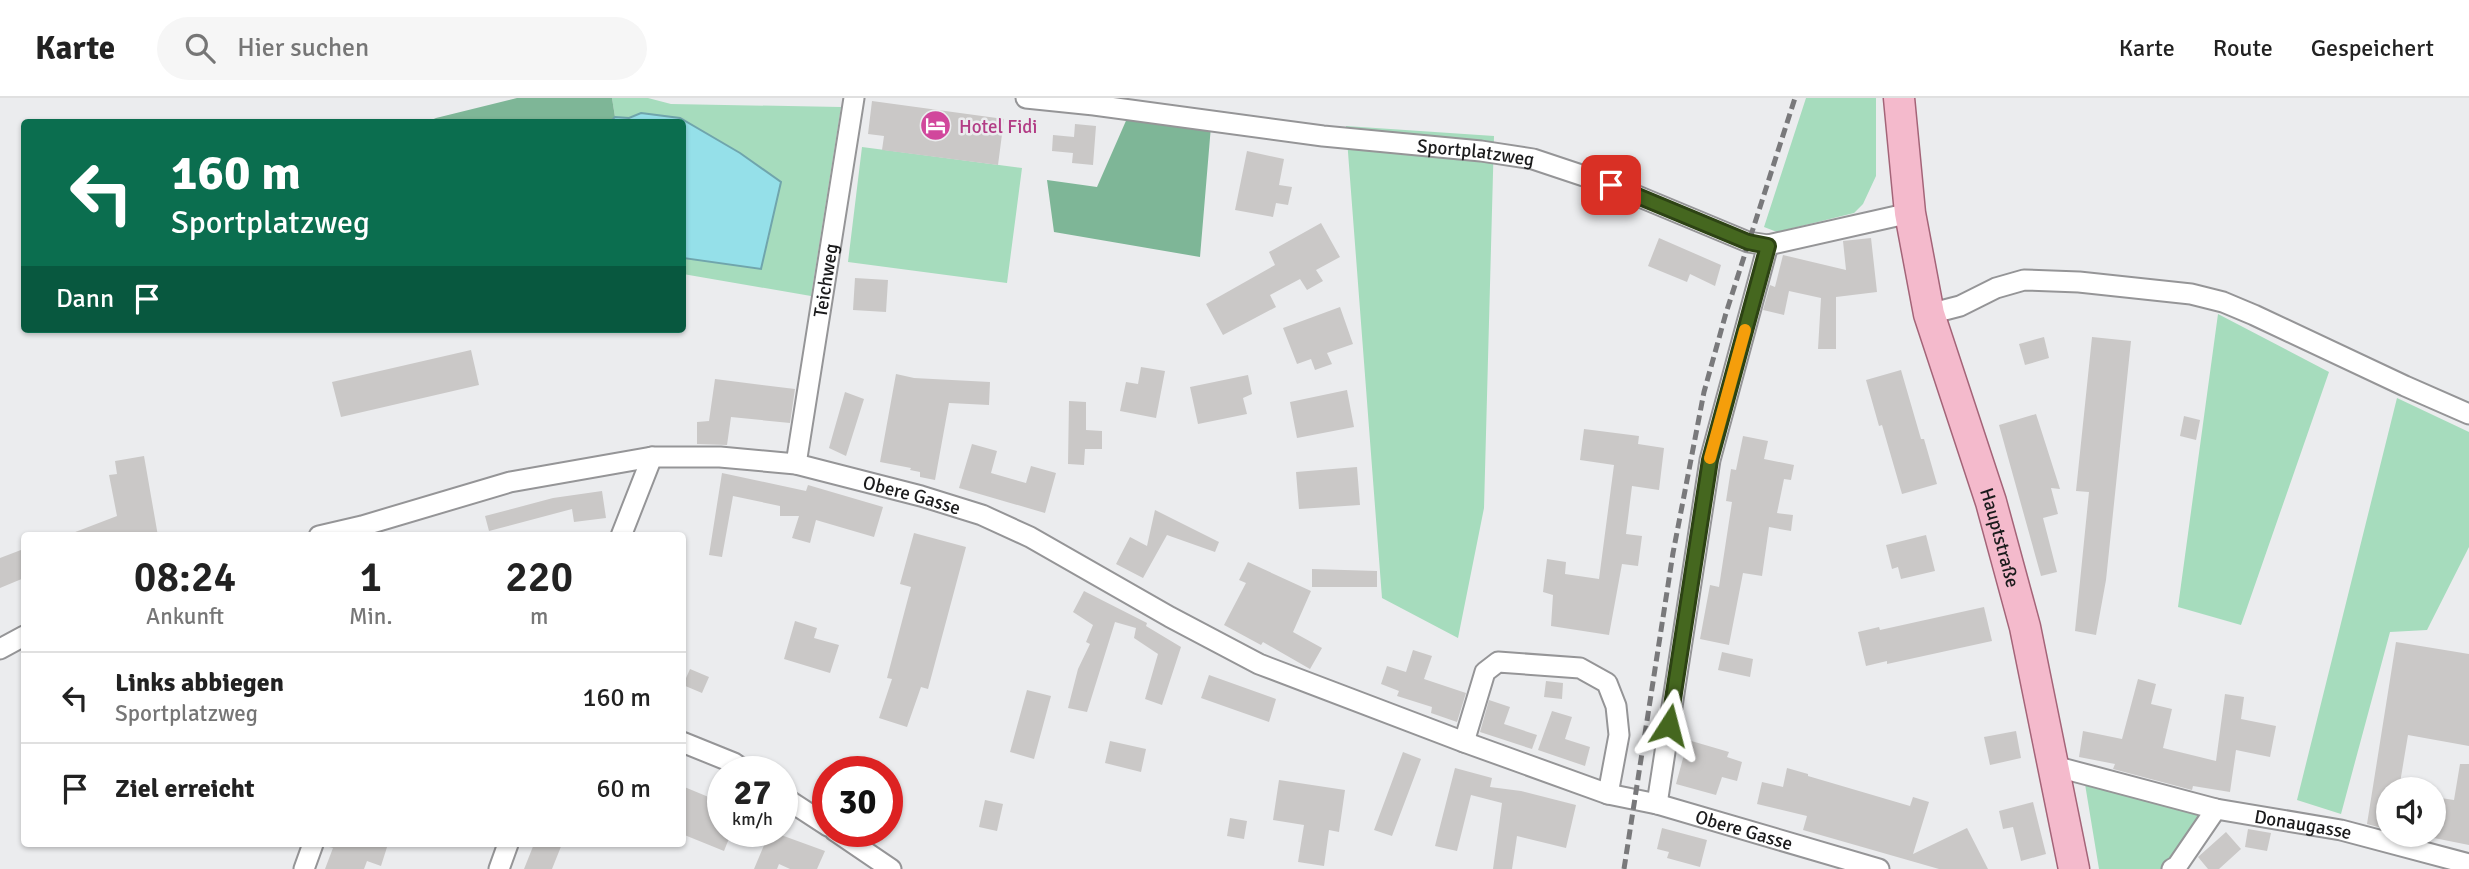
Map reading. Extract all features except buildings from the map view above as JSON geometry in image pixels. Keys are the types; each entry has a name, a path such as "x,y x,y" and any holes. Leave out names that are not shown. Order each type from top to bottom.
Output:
{"main road":[{"name":"Hauptstraße","path":"1899,98 1910,213 1928,314 1991,502 2025,627 2074,869"}],"street":[{"name":"Teichweg","path":"796,464 854,98"},
{"name":"Sportplatzweg","path":"1026,98 1323,136 1481,151 1533,159 1611,185 1748,242 1768,246 1910,213"},
{"path":"1657,804 1710,460 1768,246"},
{"path":"1928,314 1959,306 1996,288 2024,280 2079,282 2191,294 2243,310 2469,414"},
{"name":"Obere Gasse","path":"336,532 510,482 652,457 720,457 796,464 921,496 982,515 1030,537 1259,664 1464,742 1608,794 1657,804 1879,869"},
{"path":"623,532 652,457"},
{"path":"0,649 21,638"},
{"path":"1464,742 1485,672 1497,662 1580,667 1607,683 1616,706 1619,734 1608,794"},
{"path":"686,744 717,756"},
{"name":"Donaugasse","path":"2054,766 2216,809 2341,830 2469,864"},
{"path":"2172,869 2216,809"},
{"path":"304,869 312,847"},
{"path":"499,869 507,847"},
{"path":"859,847 891,869"}],"green space":[{"path":"517,98 612,98 615,117 434,119"},
{"path":"612,98 648,98 671,104 841,107 811,296 686,275 686,258 761,269 770,233 740,153 686,122 686,119 641,113 629,118 615,117"},
{"path":"1806,98 1876,98 1876,176 1863,204 1854,213 1777,232 1764,227"},
{"path":"1132,107 1212,114 1200,257 1054,232 1047,180 1097,187"},
{"path":"1346,126 1494,136 1484,508 1458,638 1382,598"},
{"path":"862,147 1022,168 1007,283 848,262"},
{"path":"2218,314 2329,372 2241,625 2178,607"},
{"path":"2397,398 2469,432 2469,547 2427,630 2390,632 2341,814 2297,800"},
{"path":"2085,784 2202,814 2181,859 2161,869 2099,869"}],"water":[{"path":"641,113 682,119 613,119 629,118"},
{"path":"686,122 740,153 781,182 761,269 686,258"}],"railway":[{"path":"1624,869 1673,553 1704,392 1726,313 1795,98"}],"slow traffic":[{"path":"1710,458 1745,330"}],"place":[{"name":"Hotel Fidi","path":"936,126"}],"route":[{"path":"1611,185 1748,242 1768,246 1710,460 1669,725"}]}
